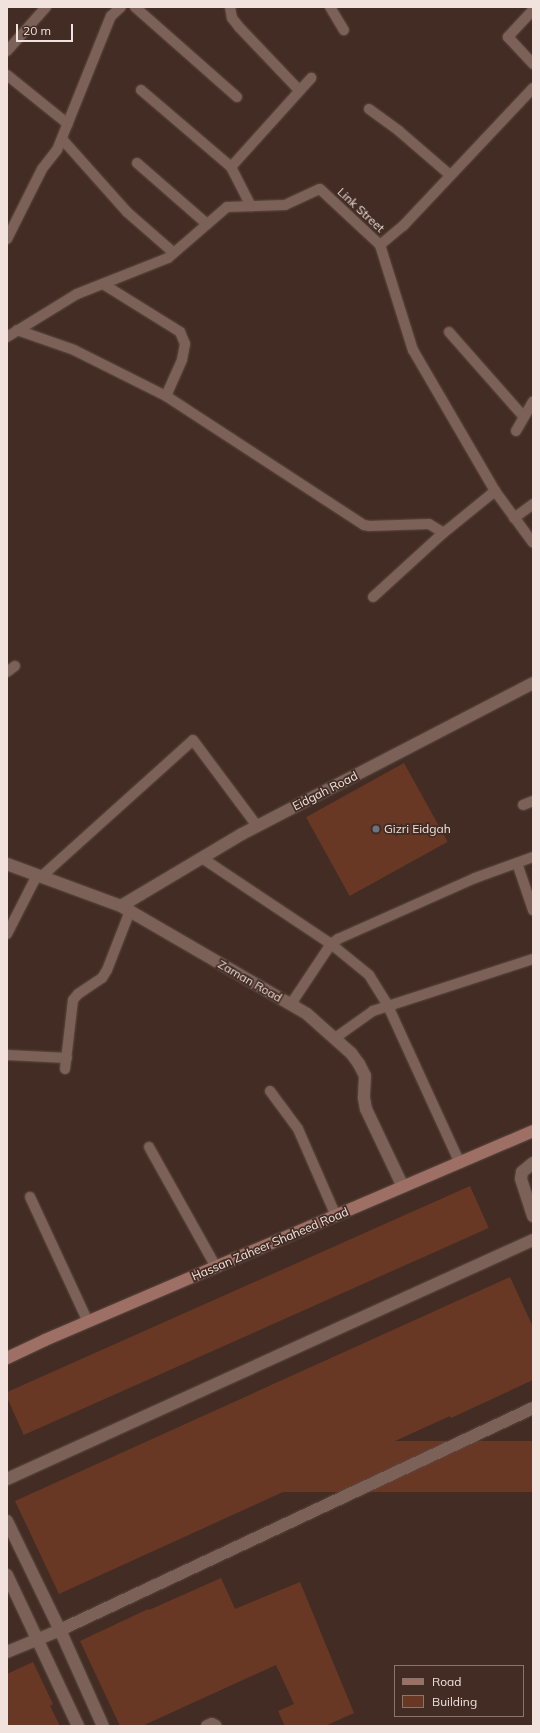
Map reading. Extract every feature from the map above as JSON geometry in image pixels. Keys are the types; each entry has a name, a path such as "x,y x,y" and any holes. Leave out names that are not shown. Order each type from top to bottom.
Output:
{"street":[{"name":"Eidgah Road","path":"125,908 202,858 257,826 533,683"},
{"name":"Zaman Road","path":"7,864 125,908 307,1014 352,1053 362,1070 365,1076 364,1098 366,1109 403,1187"},
{"name":"Hassan Zaheer Shaheed Road","path":"7,1358 533,1131"},
{"path":"530,1165 522,1172 521,1179 533,1216"},
{"path":"7,1479 533,1240"},
{"path":"7,1652 60,1630 533,1408"},
{"path":"7,1521 60,1630 103,1726"},
{"path":"7,1574 78,1726"},
{"path":"207,1726 212,1724 216,1726"}],"lane":[{"path":"7,51 46,7"},
{"path":"7,239 42,168 57,150 111,16 121,7"},
{"path":"135,7 237,97"},
{"path":"230,7 230,12 239,27 300,91"},
{"path":"330,7 344,30"},
{"path":"533,10 508,37 533,64"},
{"path":"7,75 68,124"},
{"path":"231,167 311,78"},
{"path":"380,245 403,226 533,88"},
{"path":"141,90 231,167 251,206"},
{"path":"369,109 399,131 450,175"},
{"path":"62,139 127,212 174,253"},
{"path":"136,163 208,224"},
{"name":"Link Street","path":"7,337 77,294 168,258 227,207 285,205 320,190 380,245 413,350 495,491 533,543"},
{"path":"103,284 180,332 185,344 182,360 166,396"},
{"path":"17,330 74,350 166,396 364,525 429,524 444,533"},
{"path":"449,332 524,417"},
{"path":"516,431 533,402"},
{"path":"373,597 444,533 495,491"},
{"path":"514,518 533,504"},
{"path":"7,934 39,875 193,740 257,826"},
{"path":"523,805 533,801"},
{"path":"291,1004 331,944 338,939 475,878 533,857"},
{"path":"202,858 331,944 369,975 388,1006 460,1163"},
{"path":"516,863 532,904"},
{"path":"65,1069 73,1000 78,994 102,978 107,970 125,908"},
{"path":"335,1038 373,1011 533,959"},
{"path":"7,1055 66,1058"},
{"path":"270,1091 298,1128 336,1216"},
{"path":"149,1147 216,1267"},
{"path":"30,1197 88,1322"}],"building":[{"name":"Gizri Eidgah","path":"404,763 448,842 350,896 306,817"},
{"path":"470,1186 489,1228 24,1435 7,1398 7,1392"},
{"path":"510,1277 533,1327 533,1380 451,1418 450,1416 59,1594 15,1501"},
{"path":"270,1441 533,1441 533,1492 270,1492"},
{"path":"221,1578 235,1609 300,1582 354,1713 325,1726 285,1726 278,1711 294,1704 276,1665 142,1726 120,1726 80,1641 148,1609 149,1610"},
{"path":"33,1662 53,1704 50,1706 60,1726 7,1726 7,1674"}],"place":[{"name":"Gizri Eidgah","path":"376,829"}]}
